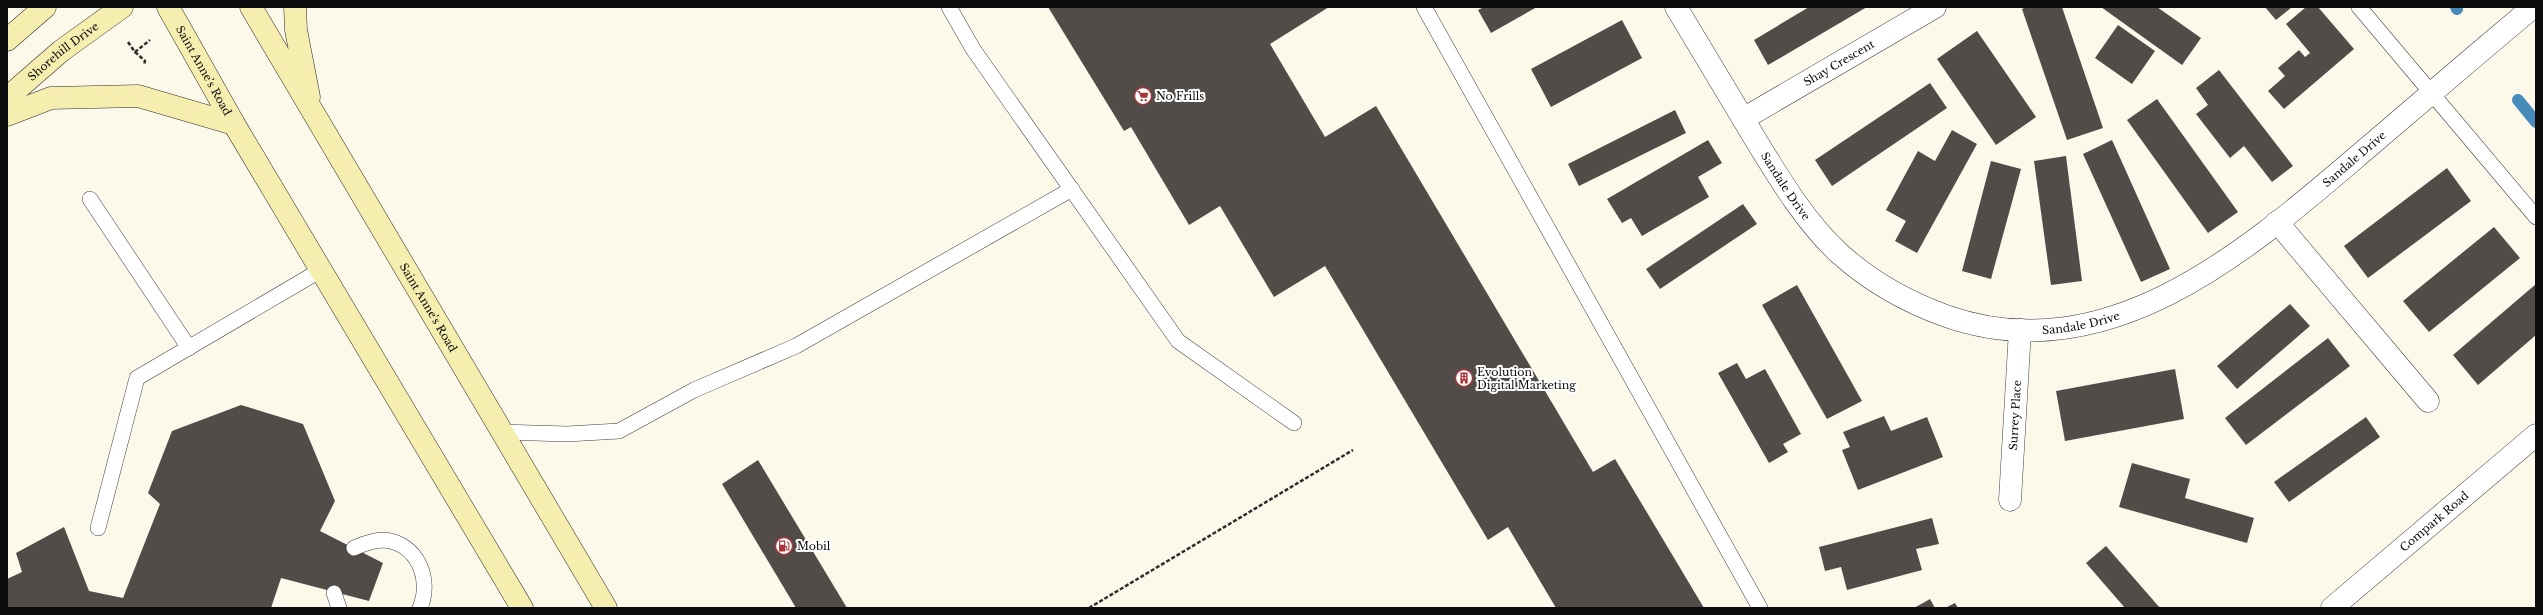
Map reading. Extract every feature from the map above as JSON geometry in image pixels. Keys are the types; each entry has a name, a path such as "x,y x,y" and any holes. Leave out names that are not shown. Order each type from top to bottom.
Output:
{"main road":[{"path":"7,40 45,7"},
{"name":"Shorehill Drive","path":"7,98 61,51 122,7"},
{"name":"Saint Anne's Road","path":"168,7 234,124 522,608"},
{"name":"Saint Anne's Road","path":"251,7 312,114 606,608"},
{"path":"295,7 296,30 312,114"},
{"path":"7,115 51,98 138,96 234,124"}],"street":[{"name":"Sandale Drive","path":"1676,7 1776,174 1808,219 1840,254 1879,284 1917,306 1963,322 2020,330 2047,331 2082,326 2118,317 2146,305 2203,276 2277,222 2431,93 2533,12"},
{"name":"Shay Crescent","path":"1743,119 1935,7"},
{"path":"2277,222 2428,401"},
{"name":"Surrey Place","path":"2010,500 2020,330"},
{"name":"Compark Road","path":"2332,608 2536,435"}],"lane":[{"path":"949,7 973,49 1178,341 1294,423"},
{"path":"1424,7 1760,608"},
{"path":"2359,7 2536,217"},
{"path":"501,432 567,434 619,431 694,390 796,346 1072,189"},
{"path":"90,199 189,348"},
{"path":"98,528 138,378 321,270"},
{"path":"354,548 368,542 384,540 399,545 412,554 421,566 425,582 424,597 420,608"},
{"path":"334,593 339,608"}],"path":[{"path":"135,52 152,38"},
{"path":"128,42 135,52 145,61 144,67"},
{"path":"1089,608 1353,450"}],"building":[{"name":"Evolution Digital Marketing","path":"1048,7 1329,7 1270,44 1325,137 1376,106 1593,472 1615,459 1704,608 1556,608 1508,527 1488,540 1325,266 1274,297 1220,206 1189,225 1131,127 1124,131"},
{"path":"1484,7 1537,7 1491,33 1478,10"},
{"path":"1809,7 1867,7 1768,65 1754,40"},
{"path":"2026,7 2062,7 2103,128 2067,140 2022,9"},
{"path":"2101,7 2157,7 2201,38 2182,65"},
{"path":"2265,7 2292,7 2276,20"},
{"path":"2306,7 2318,7 2354,49 2284,109 2268,91 2285,76 2278,68 2299,50 2305,57 2310,53 2286,24"},
{"path":"1622,20 1642,58 1551,107 1531,69"},
{"path":"2118,25 2155,51 2132,84 2095,58"},
{"path":"1977,31 2036,117 1996,145 1937,59"},
{"path":"2219,70 2293,166 2272,182 2244,146 2230,158 2196,114 2208,105 2196,88"},
{"path":"1930,83 1947,108 1832,186 1815,160"},
{"path":"2157,99 2238,212 2208,233 2127,120"},
{"path":"1675,110 1686,133 1579,186 1568,164"},
{"path":"1952,130 1977,144 1917,253 1895,241 1906,221 1886,210 1918,151 1935,161"},
{"path":"1708,140 1722,163 1698,177 1709,197 1642,236 1631,218 1622,223 1607,199"},
{"path":"2112,140 2170,269 2141,282 2083,154"},
{"path":"2066,156 2082,281 2051,285 2034,161"},
{"path":"1991,161 2021,169 1991,279 1962,271"},
{"path":"2447,168 2471,201 2368,278 2344,246"},
{"path":"1743,204 1757,224 1660,289 1646,269"},
{"path":"2494,227 2520,258 2429,332 2403,301"},
{"path":"2536,284 2536,335 2478,385 2453,355"},
{"path":"1797,285 1862,401 1827,419 1762,305"},
{"path":"2290,304 2310,326 2237,389 2217,366"},
{"path":"2328,338 2350,366 2246,445 2225,418"},
{"path":"1737,363 1746,379 1765,369 1801,434 1783,444 1788,452 1769,463 1718,373"},
{"path":"2175,369 2184,419 2065,441 2056,391"},
{"path":"241,405 303,424 335,501 320,531 383,563 369,601 281,578 271,608 7,608 7,579 22,572 16,553 64,527 89,591 123,598 160,504 148,493 172,431"},
{"path":"1884,416 1891,431 1927,417 1943,457 1858,490 1842,450 1850,447 1843,432"},
{"path":"2366,417 2380,437 2289,502 2274,482"},
{"name":"Mobil","path":"758,460 847,608 796,608 722,484"},
{"path":"2132,463 2190,479 2185,498 2254,518 2247,543 2119,507"},
{"path":"1932,518 1939,544 1916,549 1922,570 1847,590 1841,567 1825,571 1819,547"},
{"path":"2106,546 2160,608 2125,608 2086,563"},
{"path":"1930,599 1935,608 1914,608"},
{"path":"1955,603 1958,608 1945,608"}],"waterway":[{"path":"2518,100 2536,122"}],"place":[{"name":"No Frills","path":"1143,96"},
{"name":"Evolution Digital Marketing","path":"1464,378"},
{"name":"Mobil","path":"784,546"}]}
